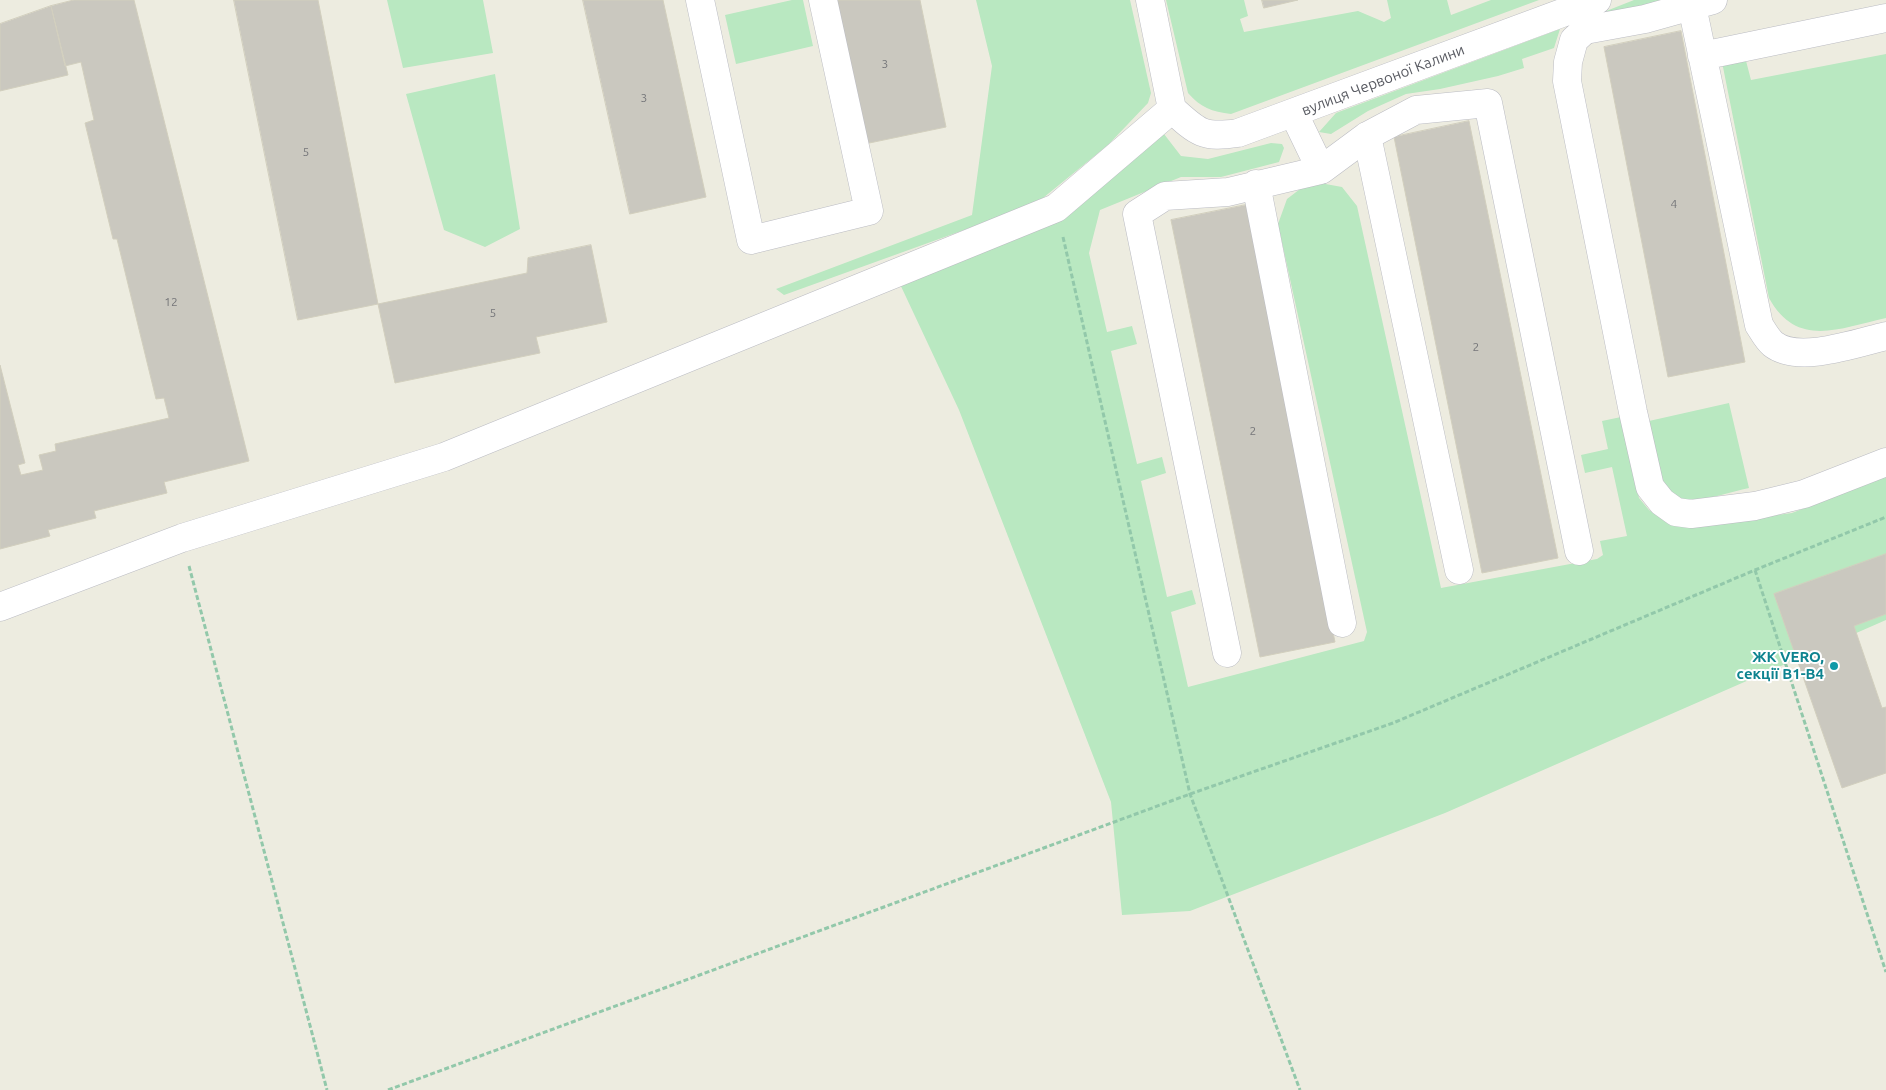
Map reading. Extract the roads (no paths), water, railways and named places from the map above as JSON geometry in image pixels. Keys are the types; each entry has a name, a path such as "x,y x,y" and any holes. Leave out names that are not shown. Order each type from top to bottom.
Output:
{"street":[{"path":"700,0 751,240 869,212 823,0"},
{"path":"0,607 182,538 444,457 1056,208 1172,109 1150,0"},
{"name":"вулиця Червоної Калини","path":"1172,109 1193,128 1214,136 1238,133 1294,114 1597,0"},
{"path":"1886,336 1815,352 1790,353 1772,344 1759,325 1702,56 1702,3 1645,19 1585,30 1574,40 1568,62 1571,100 1631,402 1650,487 1662,502 1676,512 1691,514 1755,506 1796,496 1886,462"},
{"path":"1702,56 1886,18"},
{"path":"1227,653 1137,214 1166,196 1228,192 1321,170 1367,136 1416,110 1488,103 1579,550"},
{"path":"1294,114 1321,170"},
{"path":"1367,136 1459,570"},
{"path":"1256,184 1342,623"}],"place":[{"name":"ЖК VERO, секції В1-В4","path":"1834,666"}]}
